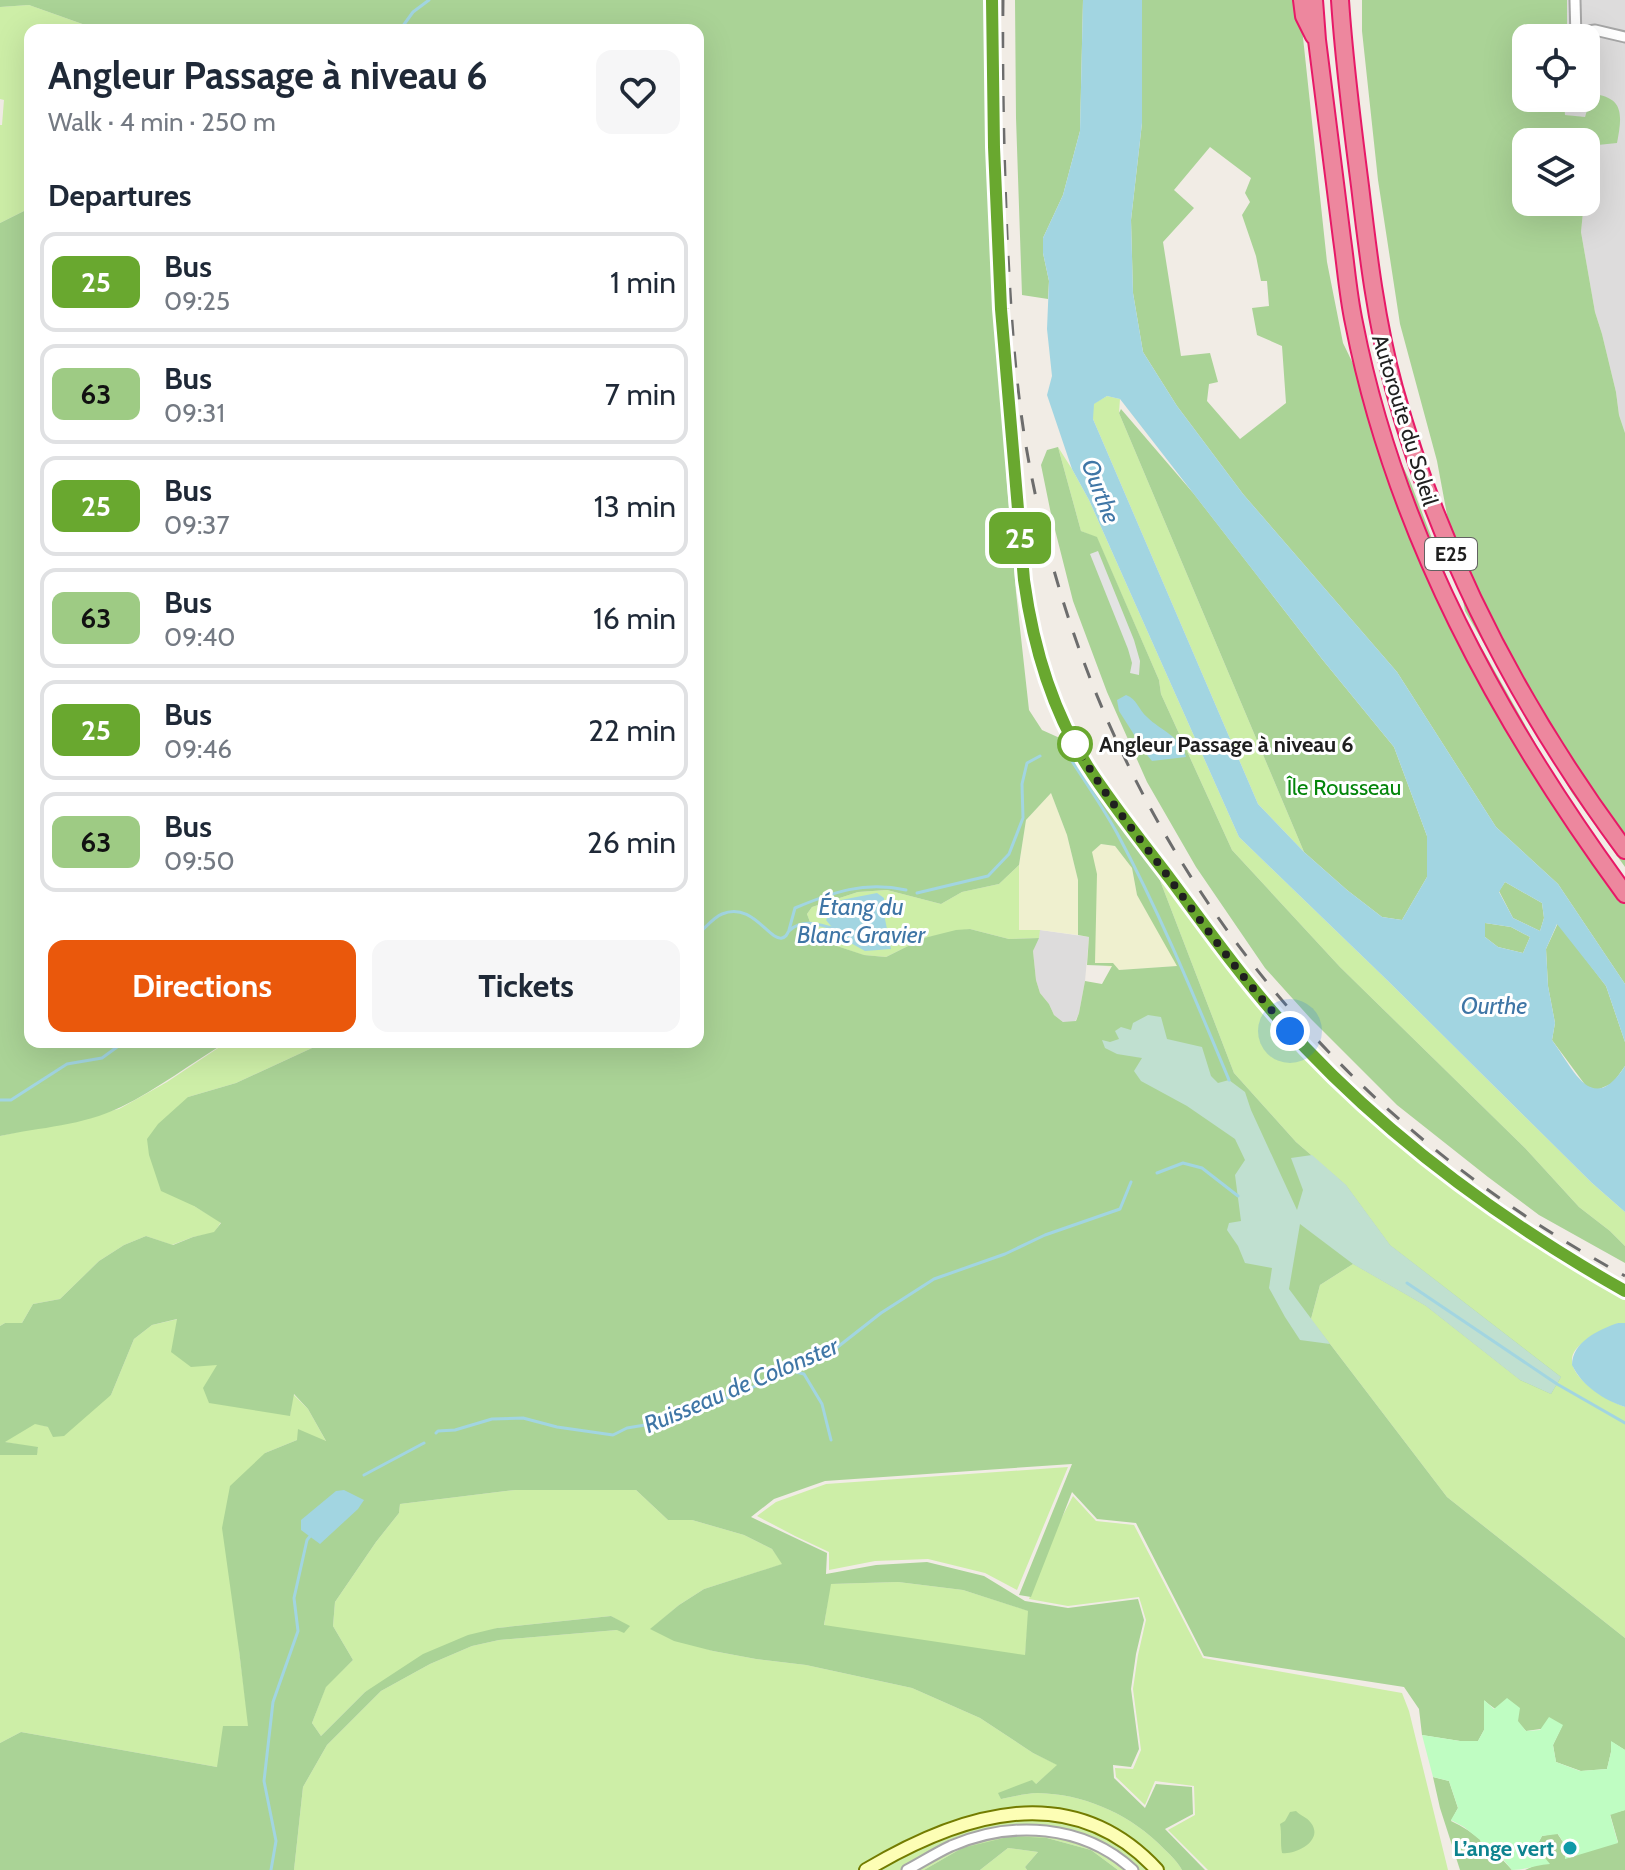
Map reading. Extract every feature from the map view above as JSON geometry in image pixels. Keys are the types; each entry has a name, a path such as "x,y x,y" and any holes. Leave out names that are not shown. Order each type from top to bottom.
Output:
{"highway":[{"path":"1302,0 1304,16 1317,40"},
{"name":"Autoroute du Soleil","path":"1314,0 1353,321 1395,477 1426,557 1484,675 1549,784 1625,894"},
{"name":"Autoroute du Soleil","path":"1340,0 1375,305 1394,387 1418,467 1448,548 1491,636 1526,700 1625,850"}],"main road":[{"path":"992,0 1001,309 1024,580 1038,653 1069,732 1089,768 1214,939 1279,1019 1325,1067 1389,1128 1476,1197 1553,1249 1625,1291"},
{"path":"866,1870 899,1850 951,1828 990,1816 1029,1813 1069,1817 1102,1829 1132,1847 1157,1870"}],"street":[{"path":"1575,0 1575,24"},
{"path":"1600,31 1625,37"},
{"path":"907,1870 951,1846 978,1837 1038,1829 1085,1840 1133,1870"}],"shaded area":[{"path":"1567,0 1625,0 1625,433 1595,312 1581,232 1583,216 1600,216 1600,128 1589,128 1591,112 1600,112 1600,24 1567,24"},
{"path":"1565,112 1587,112 1585,118 1565,115"},
{"path":"1098,551 1134,640 1140,661 1139,675 1130,673 1132,663 1128,649 1090,554"},
{"path":"1040,930 1089,937 1085,981 1075,1022 1063,1022 1054,1015 1040,993 1033,951"}],"green space":[{"path":"0,0 988,0 987,121 992,229 1007,484 1029,710 1042,730 1062,739 1156,870 1234,1073 1296,1142 1346,1185 1390,1245 1561,1377 1551,1394 1520,1380 1426,1306 1353,1264 1320,1285 1311,1319 1447,1497 1625,1638 1625,1750 1612,1742 1607,1769 1581,1771 1556,1762 1553,1745 1562,1726 1526,1731 1485,1701 1484,1730 1478,1741 1422,1735 1419,1709 1404,1687 1204,1656 1136,1523 1097,1519 1072,1492 1031,1597 1019,1595 1072,1464 825,1481 774,1499 751,1517 827,1553 826,1574 876,1565 927,1562 984,1576 1025,1601 1068,1608 1138,1599 1144,1620 1131,1689 1139,1749 1131,1767 1113,1765 1114,1778 1145,1808 1156,1784 1192,1787 1193,1814 1165,1829 1205,1870 1182,1870 1145,1831 1087,1801 1033,1793 1001,1799 998,1793 1032,1780 1036,1784 1057,1765 980,1718 912,1688 806,1665 713,1651 674,1641 650,1629 704,1589 782,1564 772,1549 744,1535 692,1520 668,1520 636,1490 515,1490 400,1504 399,1513 335,1602 333,1626 353,1660 326,1687 312,1723 321,1736 365,1692 423,1654 468,1635 497,1628 611,1616 630,1626 624,1633 617,1630 499,1640 472,1646 430,1664 381,1691 327,1745 303,1787 294,1870 0,1870 0,1743 21,1732 217,1767 223,1726 248,1726 222,1528 230,1486 265,1453 297,1440 298,1429 326,1441 308,1409 294,1394 290,1416 209,1403 203,1388 217,1365 191,1367 171,1352 177,1319 152,1325 134,1339 111,1395 64,1436 53,1437 48,1427 35,1424 5,1442 38,1447 37,1455 0,1455 0,1326 22,1323 33,1304 60,1299 99,1261 124,1245 146,1236 173,1245 214,1232 221,1223 161,1191 147,1139 158,1124 188,1097 236,1083 312,1048 704,1048 704,24 82,24 29,5 0,7","holes":["1051,793 1067,835 1078,880 1078,935 1089,937 1087,965 1112,966 1102,984 1085,981 1076,1021 1063,1022 1054,1015 1040,993 1033,951 1039,938 1009,939 970,929 956,930 924,938 886,957 864,955 822,941 813,930 807,914 812,907 858,892 887,890 941,904 962,892 999,884 1019,865 1026,820","1101,844 1115,846 1132,868 1137,895 1177,966 1119,970 1113,963 1095,963 1097,874 1092,852","898,1582 963,1590 1028,1611 1025,1655 824,1625 831,1584"]},
{"path":"1015,0 1083,0 1080,131 1063,195 1043,238 1049,281 1048,299 1022,295"},
{"path":"1142,0 1299,0 1327,262 1343,343 1410,481 1457,604 1559,785 1625,879 1625,984 1558,884 1496,827 1397,672 1243,494 1177,406 1143,352 1133,293 1131,220 1142,123","holes":["1210,147 1251,178 1245,193 1250,202 1242,215 1261,281 1267,281 1269,306 1252,308 1257,335 1282,346 1286,403 1240,439 1207,401 1209,384 1218,382 1210,353 1181,356 1163,242 1194,208 1174,190"]},
{"path":"1362,0 1567,0 1567,24 1512,24 1512,112 1565,112 1565,115 1585,117 1587,112 1600,112 1600,95 1611,99 1619,110 1617,143 1600,145 1600,128 1512,128 1512,216 1583,216 1581,232 1595,312 1625,433 1625,867 1572,793 1465,611 1437,461 1400,324 1378,180 1362,31"},
{"path":"29,5 82,24 24,24 24,211 0,223 0,125 4,100 0,99 0,7"},
{"path":"24,211 24,1048 218,1048 121,1107 76,1122 0,1136 0,223"},
{"path":"1107,396 1120,399 1119,413 1304,852 1258,804 1093,419 1093,404"},
{"name":"Île Rousseau","path":"1121,409 1194,494 1394,747 1427,836 1427,877 1402,920 1382,917 1304,852 1119,413"},
{"path":"1058,447 1089,500 1239,837 1625,1212 1625,1246 1579,1207 1525,1148 1340,967 1232,850 1161,694 1159,680 1097,538 1081,531"},
{"path":"1058,447 1081,531 1097,537 1159,680 1161,694 1232,850 1340,967 1525,1148 1579,1207 1625,1246 1625,1263 1539,1215 1397,1105 1265,968 1196,867 1147,782 1107,692 1073,601 1041,465 1047,450"},
{"path":"1051,793 1067,835 1078,880 1078,935 1040,930 1019,931 1019,865 1026,820"},
{"path":"1101,844 1115,846 1132,868 1137,895 1178,966 1119,970 1095,963 1092,852"},
{"path":"1019,865 1019,930 1040,930 1039,938 1009,939 970,929 924,938 886,957 863,955 822,941 813,930 807,914 812,907 858,892 887,890 941,904 962,892 999,884"},
{"path":"1156,870 1238,981 1369,1118 1495,1216 1550,1253 1625,1296 1625,1323 1618,1323 1579,1346 1573,1355 1573,1365 1585,1383 1625,1407 1625,1638 1447,1497 1311,1319 1320,1285 1353,1264 1426,1306 1520,1380 1561,1378 1390,1245 1346,1185 1296,1142 1234,1073"},
{"path":"1505,882 1542,903 1544,918 1540,931 1513,918 1499,891"},
{"path":"1485,923 1511,927 1530,937 1523,953 1498,947 1485,937"},
{"path":"1558,923 1606,986 1625,1042 1625,1066 1613,1083 1597,1090 1586,1086 1552,1040 1555,1023 1548,986 1546,949"},
{"path":"1148,1015 1161,1017 1167,1039 1202,1047 1211,1076 1218,1083 1229,1080 1245,1092 1297,1210 1303,1190 1291,1158 1312,1155 1346,1185 1390,1245 1561,1377 1551,1394 1520,1380 1426,1306 1353,1264 1300,1224 1289,1289 1330,1344 1300,1340 1269,1288 1272,1268 1245,1263 1227,1230 1229,1223 1241,1221 1235,1175 1245,1160 1235,1139 1187,1106 1141,1081 1134,1071 1142,1058 1117,1054 1105,1048 1102,1040 1110,1042 1119,1039 1115,1031 1121,1027 1131,1030 1133,1023"},
{"path":"218,1048 312,1048 236,1083 188,1097 194,1206 221,1222 214,1233 172,1245 146,1236 124,1245 99,1261 60,1299 33,1304 22,1323 0,1326 0,1136 119,1109"},
{"path":"178,1319 217,1365 290,1415 293,1394 308,1409 327,1443 297,1440 265,1453 239,1650 249,1727 217,1767 21,1732 0,1743 0,1455 36,1455 38,1448 4,1442 35,1423 48,1427 111,1395 134,1339 152,1325"},
{"path":"1068,1467 1017,1590 985,1573 928,1559 875,1561 829,1570 829,1552 757,1516 776,1502 826,1484"},
{"path":"515,1490 636,1490 668,1520 692,1520 744,1535 772,1549 783,1564 704,1589 651,1629 713,1651 806,1665 912,1688 980,1718 1033,1753 1058,1765 1036,1784 1001,1799 1033,1793 1087,1801 1145,1831 1182,1870 1118,1870 1091,1850 1047,1838 962,1848 924,1870 294,1870 303,1787 327,1745 381,1691 430,1664 472,1646 499,1640 629,1627 611,1616 497,1628 365,1692 321,1736 312,1723 326,1686 353,1660 333,1626 335,1602 399,1513 400,1504"},
{"path":"1073,1496 1096,1521 1134,1525 1203,1658 1402,1693 1448,1870 1208,1870 1168,1830 1195,1815 1194,1786 1155,1781 1145,1805 1116,1777 1115,1768 1133,1769 1141,1750 1133,1689 1146,1620 1139,1597 1068,1606 1029,1599 1050,1540"},
{"path":"898,1582 963,1590 1029,1611 1025,1656 824,1626 830,1584"},
{"path":"1507,1698 1520,1708 1518,1721 1526,1731 1540,1730 1549,1717 1563,1725 1553,1745 1556,1762 1580,1771 1607,1769 1611,1741 1625,1750 1625,1810 1610,1815 1618,1843 1565,1859 1565,1845 1558,1834 1542,1836 1536,1847 1550,1864 1512,1870 1502,1858 1483,1855 1480,1840 1451,1820 1458,1808 1449,1781 1433,1777 1422,1735 1478,1741 1484,1730 1484,1700 1494,1709"},
{"path":"1433,1777 1449,1781 1458,1808 1451,1821 1484,1842 1512,1870 1460,1870"},
{"path":"1625,1810 1625,1870 1525,1870 1536,1865 1536,1847 1542,1836 1557,1833 1565,1845 1565,1858 1618,1842 1610,1814"},
{"path":"1296,1811 1311,1823 1314,1835 1301,1849 1282,1853 1280,1824 1290,1812"},
{"path":"1012,1836 1047,1838 1091,1850 1118,1870 1027,1870 1025,1867 1038,1852 1008,1848 980,1870 924,1870 962,1848"},
{"path":"1008,1848 1038,1852 1025,1867 1027,1870 980,1870"}],"water":[{"name":"Ourthe","path":"1083,0 1142,0 1142,123 1131,220 1133,293 1143,352 1177,406 1243,494 1397,672 1496,827 1558,884 1625,984 1625,1042 1606,986 1557,924 1546,949 1548,986 1555,1023 1552,1040 1576,1075 1593,1088 1603,1088 1625,1066 1625,1212 1239,837 1089,500 1072,469 1047,395 1052,376 1047,329 1049,281 1043,238 1063,195 1080,131","holes":["1107,396 1120,399 1394,747 1427,836 1427,877 1402,920 1382,917 1347,890 1304,852 1258,804 1093,419 1094,404","1505,882 1542,903 1544,918 1540,931 1513,918 1499,892","1485,923 1511,927 1530,937 1523,953 1498,947 1485,937"]},
{"path":"1126,695 1180,744 1186,757 1152,761 1119,711 1117,700"},
{"name":"Étang du Blanc Gravier","path":"877,893 884,898 891,949 865,951 840,937 826,920 836,901"},
{"path":"1618,1323 1625,1323 1625,1407 1594,1391 1572,1365 1581,1343"},
{"path":"344,1490 364,1500 320,1544 301,1530 301,1520 336,1491"}],"waterway":[{"path":"404,24 413,12 429,0"},
{"path":"1061,744 1104,810 1133,863 1229,1080"},
{"path":"917,893 988,876 1009,854 1023,818 1022,784 1027,763 1040,756"},
{"path":"789,930 795,908 822,897 862,888 906,890"},
{"path":"704,928 719,915 733,911 751,917 777,937 784,937 805,923 832,928"},
{"path":"0,1100 11,1100 67,1064 102,1058 116,1048"},
{"name":"Ruisseau de Colonster","path":"1157,1173 1183,1163 1202,1168 1238,1196"},
{"name":"Ruisseau de Colonster","path":"436,1433 492,1419 523,1418 557,1427 613,1435 627,1428 663,1422 742,1392 830,1353 881,1313 934,1279 1120,1209 1131,1182"},
{"path":"1407,1283 1557,1384 1625,1423"},
{"path":"792,1371 804,1374 822,1404 831,1440"},
{"name":"Ruisseau de Colonster","path":"364,1475 424,1443"},
{"name":"Ruisseau de Colonster","path":"271,1870 276,1841 264,1781 273,1702 298,1631 294,1598 307,1540 311,1535"}],"railway":[{"path":"1003,0 1007,235 1014,352 1025,439 1055,576 1090,679 1135,778 1188,872 1249,960 1320,1042 1398,1118 1484,1187 1553,1234 1625,1276"}],"bus line":[{"name":"25","path":"992,0 1001,309 1018,524 1028,611 1038,653 1069,732 1089,768 1214,939 1279,1019 1325,1067 1389,1128 1476,1197 1553,1249 1625,1291"}],"place":[{"name":"Angleur Passage à niveau 6","path":"1075,744"},
{"name":"L’ange vert","path":"1570,1848"}],"route":[{"path":"1075,744 1116,806 1214,939 1290,1031"}]}
